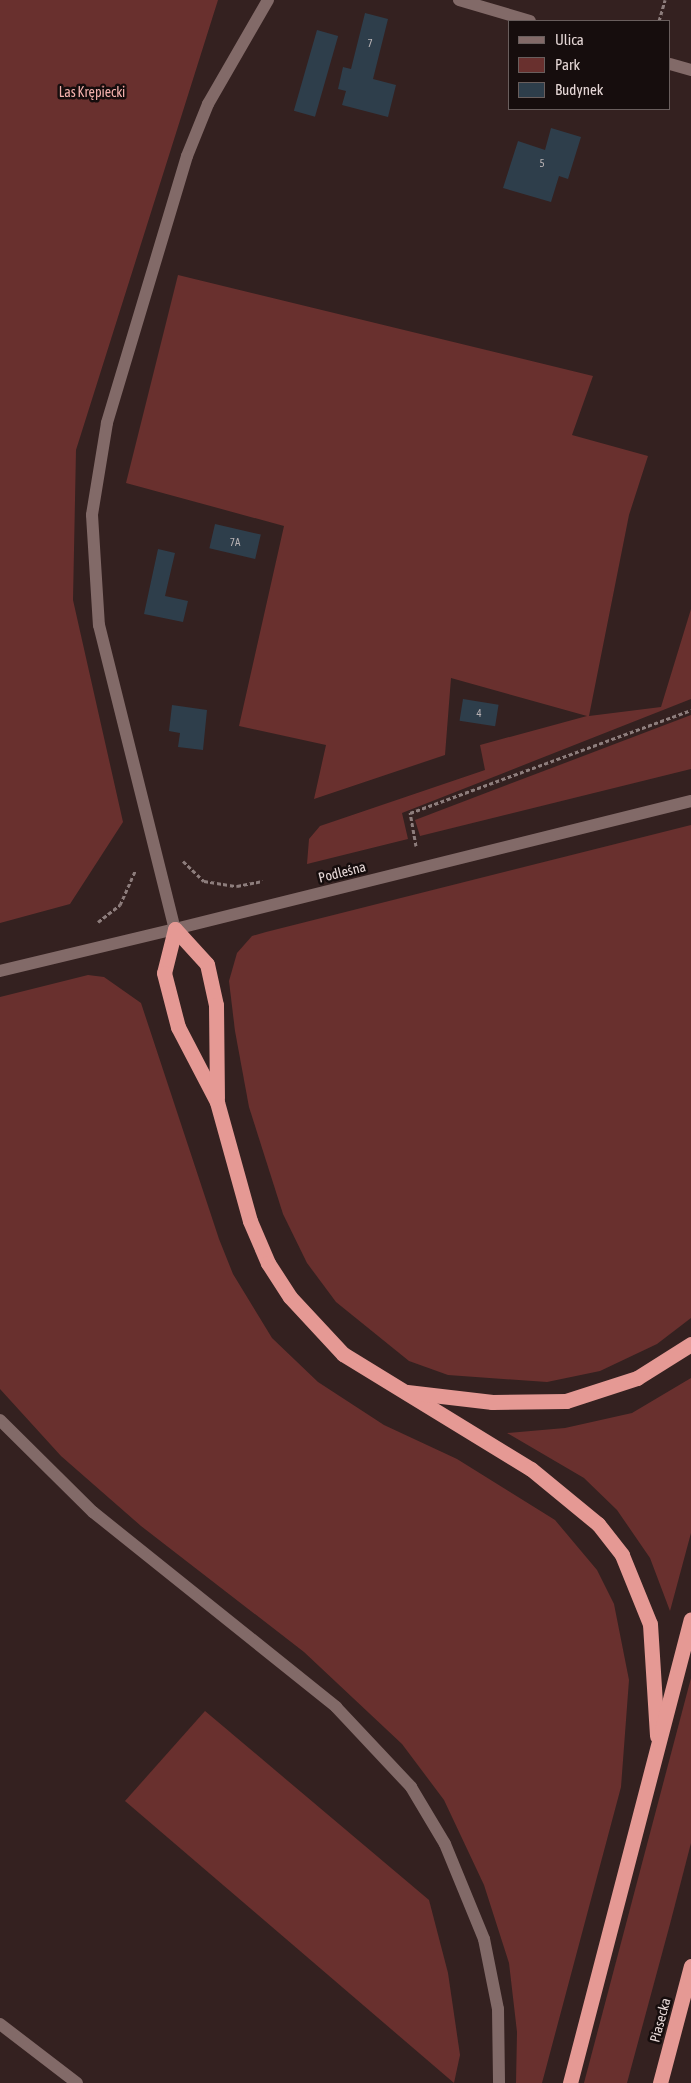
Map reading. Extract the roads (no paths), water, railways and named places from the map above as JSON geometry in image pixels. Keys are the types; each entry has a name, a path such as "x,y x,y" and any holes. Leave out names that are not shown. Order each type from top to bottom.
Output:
{"highway":[{"path":"175,929 164,973 178,1027 217,1102 250,1221 290,1297 343,1354 569,1498 598,1524 622,1555 650,1624 657,1736"},
{"path":"175,929 207,964 216,1005 217,1102"},
{"path":"403,1392 492,1402 566,1401 636,1378 691,1344"},
{"path":"570,2083 657,1736 691,1620"},
{"name":"Piasecka","path":"660,2083 691,1966"}],"street":[{"path":"175,929 99,625 92,515 108,423 188,156 208,104 268,0"},
{"path":"459,0 527,20"},
{"path":"671,64 691,70"},
{"name":"Podleśna","path":"0,971 691,802"},
{"path":"0,1420 93,1512 336,1708 411,1787 445,1844 484,1939 498,2009 499,2083"},
{"path":"0,2024 77,2083"}],"park label":[{"name":"Las Krępiecki","path":"92,92"}]}
